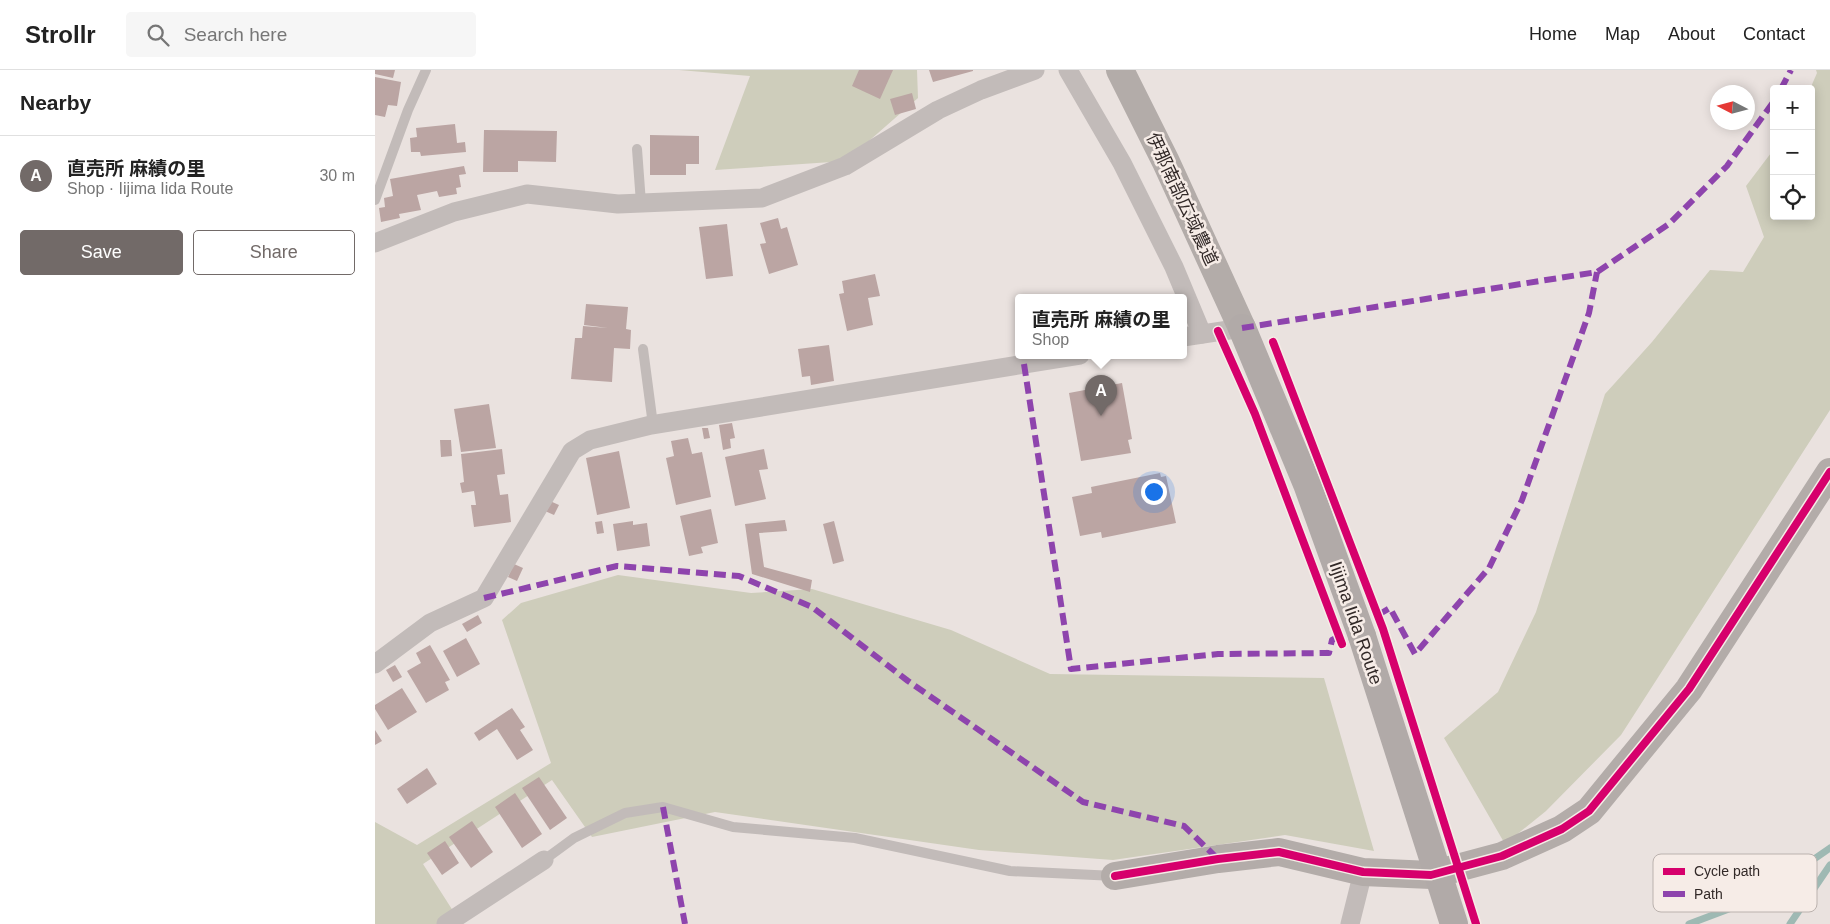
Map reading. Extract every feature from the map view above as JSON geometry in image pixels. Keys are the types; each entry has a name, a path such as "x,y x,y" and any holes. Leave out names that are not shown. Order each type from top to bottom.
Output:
{"main road":[{"name":"Iijima Iida Route","path":"1242,328 1307,484 1362,636 1454,924"}],"street":[{"path":"375,243 454,212 527,194 618,204 763,198 845,166 938,110 981,90 1035,70"},
{"path":"1068,70 1122,164 1174,267 1182,294"},
{"name":"伊那南部広域農道","path":"1121,70 1166,162 1242,328"},
{"path":"1187,314 1193,335 1242,328"},
{"path":"375,664 430,623 484,598 572,451 590,440 653,424 1055,359"},
{"path":"1115,876 1218,859 1279,852 1363,872 1431,875 1502,856 1562,829 1589,811 1689,689 1830,472"},
{"path":"446,924 544,860"},
{"path":"1351,919 1363,872"}],"lane":[{"path":"375,200 408,110 426,70"},
{"path":"637,149 641,203"},
{"path":"643,349 653,424"},
{"path":"544,860 574,838 625,813 663,807 733,827 855,838 1010,871 1115,876"}],"green space":[{"path":"679,70 917,70 918,98 846,161 715,170 750,76"},
{"path":"1816,70 1830,70 1830,410 1621,735 1546,811 1505,844 1444,738 1498,692 1536,612 1605,394 1652,342 1710,270 1743,272 1764,237 1746,186 1770,154 1770,220 1815,220 1815,85 1812,85 1817,73"},
{"path":"618,575 751,593 812,589 951,630 1050,674 1324,678 1374,851 1285,835 1113,860 979,850 715,812 592,837 552,780 423,864 455,914 453,924 375,924 375,822 417,845 551,763 502,620 521,603"}],"building":[{"path":"375,70 395,70 393,78 375,74"},
{"path":"859,70 893,70 880,99 852,86"},
{"path":"929,70 973,70 973,71 933,82"},
{"path":"375,77 401,82 397,106 388,105 385,117 375,115"},
{"path":"912,93 916,109 895,115 890,99"},
{"path":"455,124 457,143 465,142 466,152 421,156 420,152 411,152 410,138 417,137 416,128"},
{"path":"484,130 557,131 556,162 518,161 518,172 483,172"},
{"path":"650,135 699,136 699,164 686,164 686,175 650,175"},
{"path":"464,166 466,174 459,175 461,187 456,188 457,194 439,197 437,191 417,195 421,210 399,214 400,218 381,222 379,208 385,207 384,198 393,196 390,179"},
{"path":"778,218 781,229 787,227 798,265 769,274 760,244 766,243 760,223"},
{"path":"727,224 733,276 706,279 699,227"},
{"path":"875,274 880,296 868,298 873,325 847,331 839,294 844,293 842,281"},
{"path":"586,304 628,307 626,329 631,330 630,349 614,348 612,382 571,379 575,338 582,338 583,326 608,328 584,325"},
{"path":"829,345 834,381 811,385 810,376 802,377 798,349"},
{"path":"1122,383 1132,439 1128,440 1131,453 1081,461 1069,393"},
{"path":"489,404 496,448 461,452 454,409"},
{"path":"732,423 735,438 730,439 731,448 723,450 719,425"},
{"path":"702,428 708,428 710,438 704,439"},
{"path":"688,438 692,454 702,452 711,497 676,505 666,458 674,456 671,441"},
{"path":"440,440 451,440 452,456 441,457"},
{"path":"502,449 505,474 497,475 500,495 508,494 511,522 474,527 471,505 476,505 474,491 462,493 460,483 464,482 461,454"},
{"path":"764,449 768,469 759,470 766,499 735,506 725,457"},
{"path":"619,451 630,508 597,515 586,458"},
{"path":"1160,473 1161,477 1166,476 1176,523 1102,538 1101,532 1080,536 1072,497 1092,493 1091,487"},
{"path":"550,501 559,505 554,515 545,511"},
{"path":"711,509 718,543 701,547 703,553 689,556 680,516"},
{"path":"785,520 787,531 759,533 764,567 812,580 810,592 752,574 745,524"},
{"path":"602,521 604,533 597,534 595,522"},
{"path":"633,521 633,525 647,523 650,546 617,551 613,524"},
{"path":"834,521 844,561 833,564 823,524"},
{"path":"514,564 523,568 517,581 508,577"},
{"path":"478,615 482,623 467,632 462,624"},
{"path":"466,638 480,664 457,677 443,651"},
{"path":"430,645 450,680 445,682 449,690 426,703 407,671 421,663 416,653"},
{"path":"395,665 402,677 393,682 386,670"},
{"path":"402,688 417,712 388,730 375,709 375,705"},
{"path":"512,708 525,727 520,730 533,750 517,760 497,729 479,741 474,733"},
{"path":"375,730 382,741 375,745"},
{"path":"427,768 437,784 407,804 397,789"},
{"path":"539,777 567,818 550,830 522,788"},
{"path":"515,793 542,834 522,848 495,807"},
{"path":"472,821 493,852 471,868 449,837"},
{"path":"445,841 459,863 442,875 427,853"}],"waterway":[{"path":"1817,857 1830,848"},
{"path":"1817,884 1830,865"},
{"path":"1689,924 1721,912"},
{"path":"1790,924 1798,912"}],"marked path":[{"path":"1783,85 1791,70"},
{"path":"1242,328 1597,272 1669,224 1727,166 1770,107"},
{"path":"1378,615 1390,608 1415,654 1489,568 1522,500 1589,313 1597,272"},
{"path":"1024,364 1071,669 1218,654 1329,653 1332,640 1340,636"},
{"path":"484,598 617,566 739,576 812,607 908,681 1083,802 1184,826 1218,859"},
{"path":"663,807 685,924"}],"cycle path":[{"path":"1218,331 1255,414 1342,644"},
{"path":"1273,342 1383,629 1476,924"},
{"path":"1115,876 1218,859 1279,852 1363,872 1431,875 1502,856 1562,829 1589,811 1689,689 1830,472"}],"place":[{"name":"直売所 麻績の里","path":"1101,416"}]}
